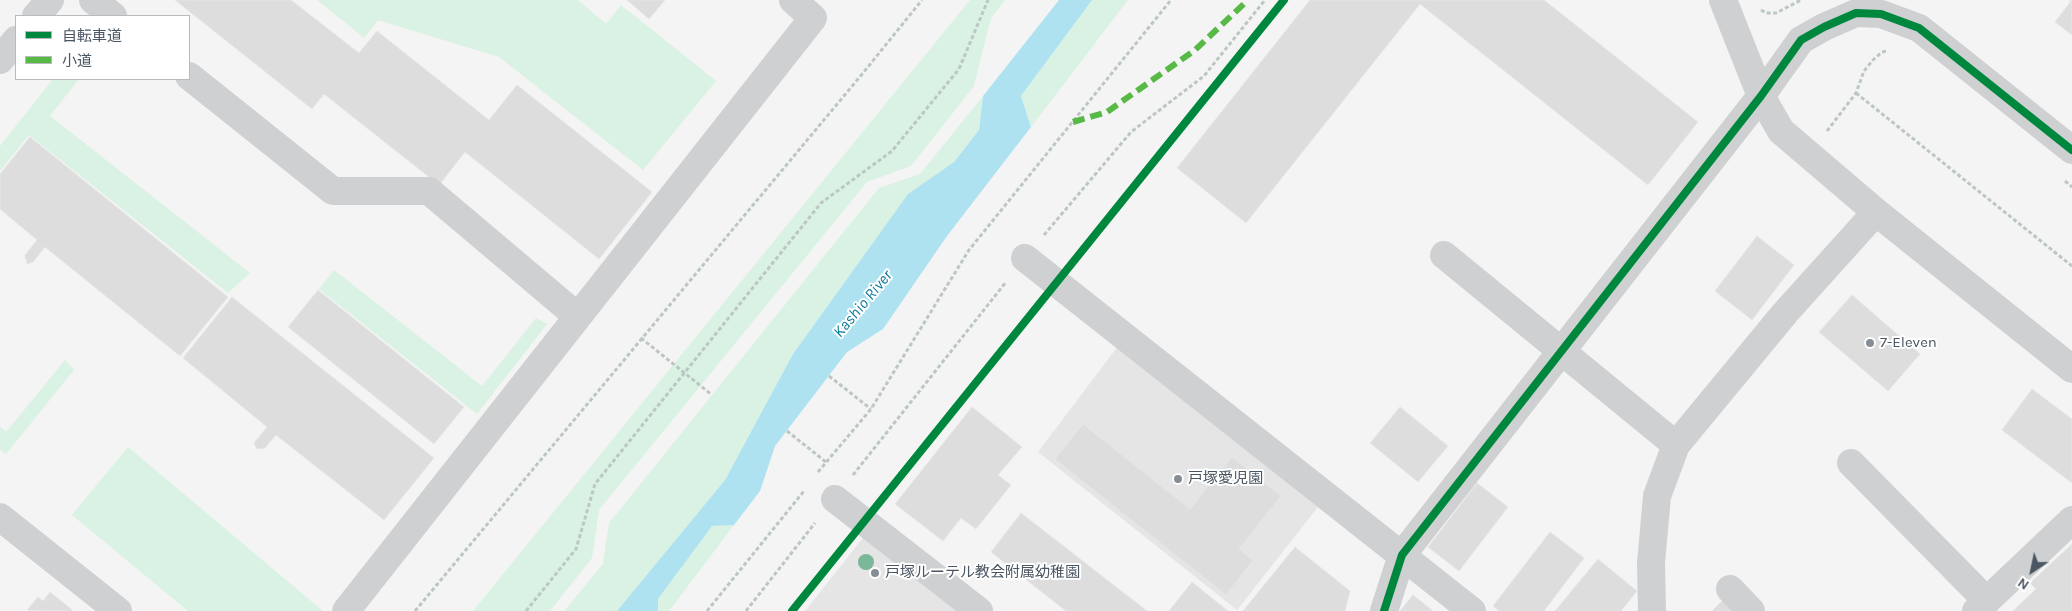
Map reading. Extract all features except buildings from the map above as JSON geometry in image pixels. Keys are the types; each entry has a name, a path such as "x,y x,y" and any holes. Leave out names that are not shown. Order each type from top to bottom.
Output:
{"street":[{"path":"37,15 50,0"},
{"path":"93,0 112,15"},
{"path":"346,611 813,18 793,0"},
{"path":"1723,0 1761,96 1780,131 1876,212 2072,369"},
{"path":"1384,611 1402,555 1761,96 1800,40 1856,13 1881,14 1919,28 2072,150"},
{"path":"0,60 15,41"},
{"path":"190,77 333,192 429,191 577,316"},
{"path":"1652,611 1651,563 1657,496 1676,445 1785,313 1876,212"},
{"path":"1444,255 1676,445"},
{"path":"1025,258 1472,611"},
{"path":"1851,463 1981,606 2072,520"},
{"path":"835,499 979,611"},
{"path":"0,516 118,611"},
{"path":"1730,589 1751,611"}],"path":[{"path":"415,611 864,73 922,0"},
{"path":"526,611 576,549 595,484 821,203 892,152 959,69 988,0"},
{"path":"815,476 871,409 969,250 1171,0"},
{"path":"746,611 1025,258 1131,132 1204,76 1265,0"},
{"path":"1760,9 1766,13 1776,13 1801,0"},
{"path":"1823,135 1856,92 1864,71 1873,60 1882,52 1893,51"},
{"path":"1856,92 2072,266"},
{"path":"2064,181 2072,187"},
{"path":"641,338 712,395"},
{"path":"829,376 871,409"},
{"path":"787,430 826,462"},
{"path":"707,611 810,483"}],"shaded area":[{"name":"戸塚愛児園","path":"1118,346 1318,507 1237,610 1038,452"},
{"name":"戸塚ルーテル教会附属幼稚園","path":"866,534 964,611 805,611"}],"green space":[{"path":"317,0 578,0 606,24 621,5 716,81 643,170 499,57 378,20 364,38"},
{"path":"970,0 1005,0 991,18 974,86 911,166 867,182 599,510 592,558 550,611 473,611"},
{"path":"1092,0 1128,0 1031,127 1021,96"},
{"path":"52,80 78,80 50,116 250,273 228,293 29,135 0,171 0,146"},
{"path":"983,96 979,130 954,162 908,194 793,354 725,480 617,611 564,611 603,564 609,523 879,188 920,174"},
{"path":"334,270 482,386 536,318 547,324 477,414 319,289"},
{"path":"65,360 74,370 6,454 0,449 0,427 6,432"},
{"path":"128,447 323,611 188,611 72,515"},
{"path":"734,525 669,611 658,611 658,599 712,526"}],"water":[{"name":"Kashio River","path":"1059,0 1092,0 1021,96 1031,127 947,236 883,329 847,352 775,446 760,491 734,525 712,526 658,599 658,611 617,611 725,480 793,354 908,194 954,162 979,130 983,96"}],"marked path":[{"path":"1073,122 1107,112 1195,50 1248,0"}],"cycle path":[{"path":"792,611 1284,0"},
{"path":"1384,611 1402,555 1761,96 1801,40 1824,27 1856,13 1881,14 1919,28 2072,150"}],"place":[{"name":"7-Eleven","path":"1870,343"},
{"name":"戸塚愛児園","path":"1178,479"},
{"name":"戸塚ルーテル教会附属幼稚園","path":"875,573"}]}
